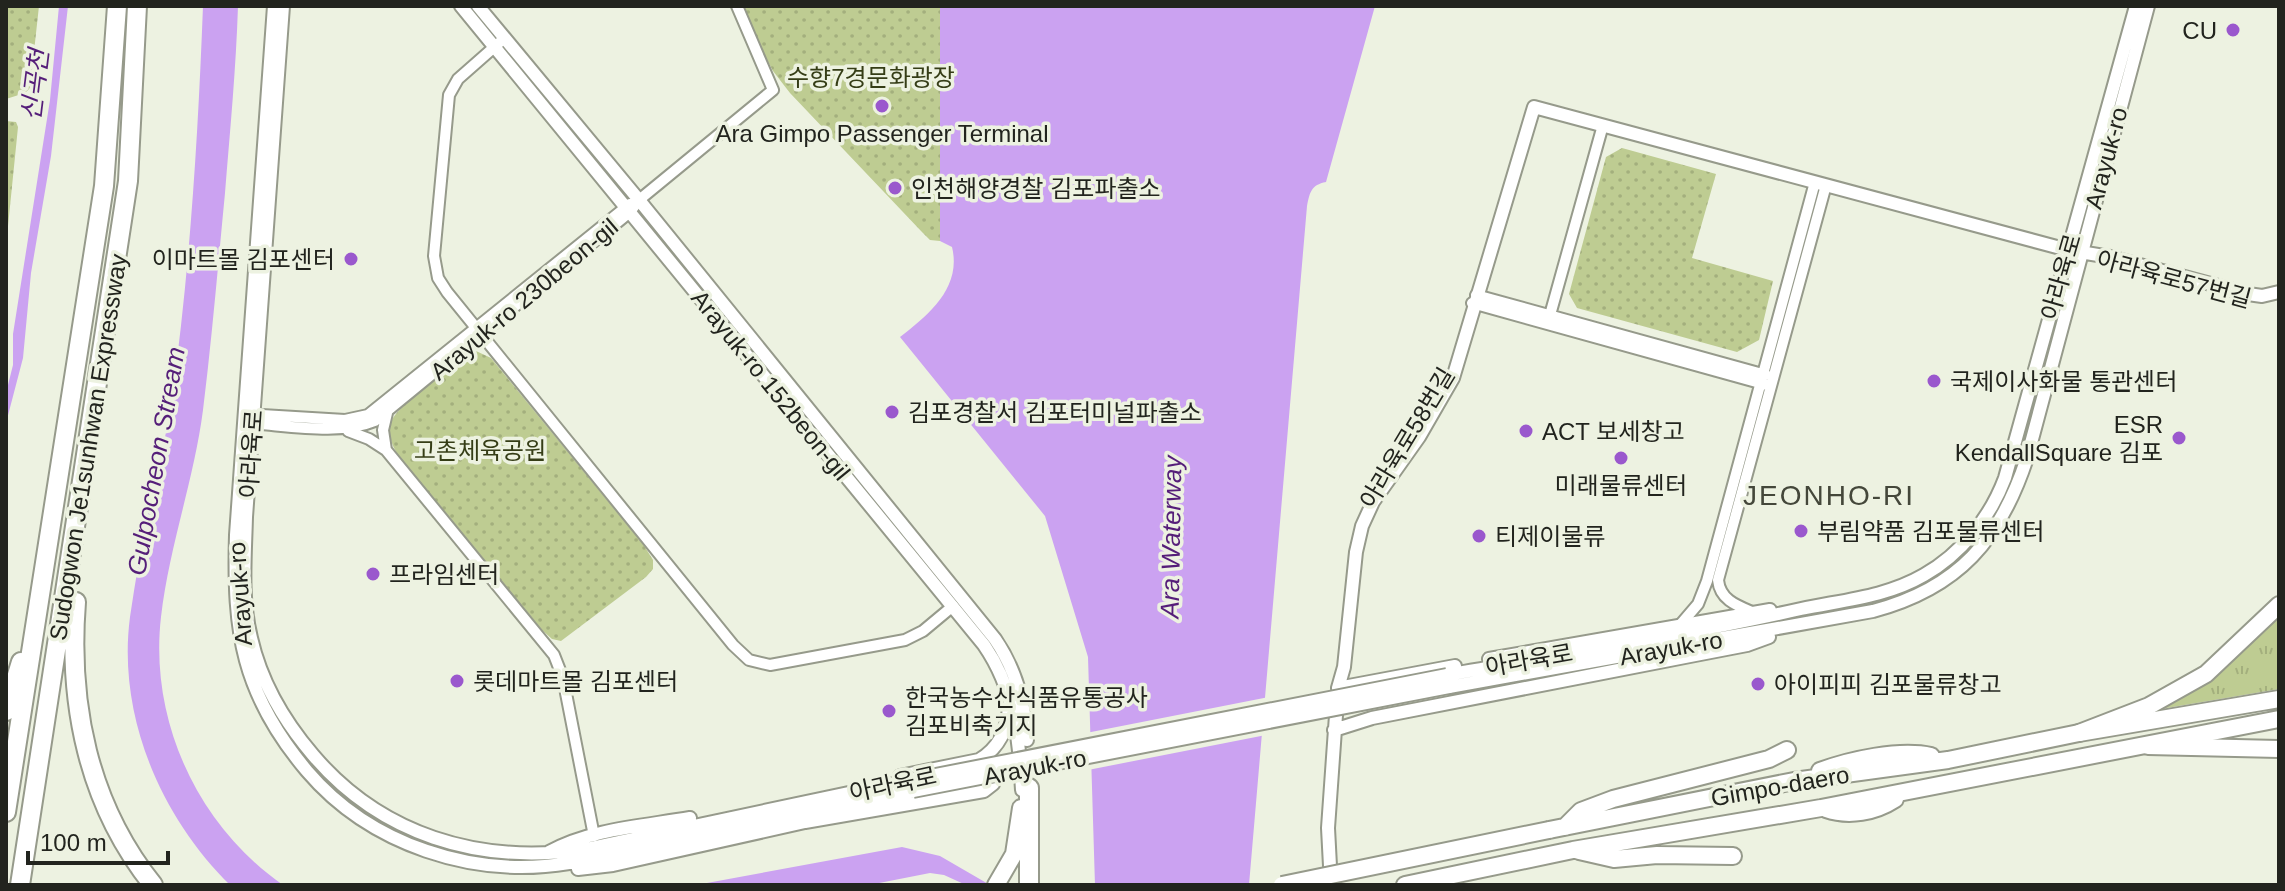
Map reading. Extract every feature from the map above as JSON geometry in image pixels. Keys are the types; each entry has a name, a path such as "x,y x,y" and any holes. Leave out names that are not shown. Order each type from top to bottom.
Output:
{"highway":[{"name":"Sudogwon Je1sunhwan Expressway","path":"6,812 104,186 117,6"},
{"name":"Sudogwon Je1sunhwan Expressway","path":"21,880 128,181 137,6"},
{"path":"75,539 77,593 74,669 83,737 105,806 153,885"},
{"path":"6,711 41,598"},
{"path":"1025,789 1029,885"}],"main road":[{"path":"2079,733 2149,706 2206,674 2279,605"},
{"name":"Gimpo-daero","path":"1282,885 1794,781 1948,760 2079,733 2279,699"},
{"name":"Gimpo-daero","path":"1405,885 1573,850 1821,808 2279,719"},
{"path":"2148,746 2279,749"},
{"path":"1557,828 1581,811 1613,799 1769,759 1787,750"},
{"path":"999,882 1017,843 1025,789"},
{"path":"1573,850 1614,859 1657,855 1733,856"}],"street":[{"name":"Arayuk-ro","path":"274,6 248,418 236,535 237,622 245,661 279,734 325,790 350,811 393,837 428,852 486,866 546,860 569,863 912,786 1448,681 1806,624 1906,601 1954,572 1988,539 2005,516 2017,491 2074,251 2148,6"},
{"name":"아라육로","path":"248,418 283,6"},
{"name":"Arayuk-ro 152beon-gil","path":"461,6 990,653 1010,695 1019,736 1025,789"},
{"name":"Arayuk-ro 152beon-gil","path":"478,6 1001,647 1022,703 1025,789"},
{"name":"Arayuk-ro 230beon-gil","path":"248,418 341,429 366,425 388,412 479,331 773,90 737,6"},
{"name":"아라육로","path":"1448,681 1886,592 1912,582 1951,555 1983,521 2005,478 2074,251 2136,6"},
{"path":"504,38 458,79 449,95 434,256 438,278 479,331 733,645 749,660 770,665 905,640 923,631 953,606"},
{"name":"아라육로58번길","path":"1331,885 1328,828 1334,730 1346,589 1357,526 1368,499 1439,394 1455,357 1534,107 2074,251"},
{"path":"1550,315 1603,125"},
{"path":"1679,625 1693,611 1702,595 1821,184"},
{"name":"아라육로57번길","path":"2074,251 2110,257 2248,294 2262,296 2279,292"},
{"name":"아라육로57번길","path":"2074,251 2108,265 2234,298 2259,302 2279,299"},
{"path":"1474,301 1766,380"},
{"path":"1474,301 1550,315 1766,380"},
{"path":"248,418 345,420 368,415 479,331"},
{"path":"1752,612 1727,600 1718,580 1766,380"},
{"path":"386,450 383,430 388,412"},
{"path":"341,429 369,439 386,450 558,662 594,836"},
{"path":"1338,688 1752,612 1805,608"},
{"path":"1334,730 1372,718 1747,645 1806,624"},
{"path":"1365,684 1365,708 1372,718"},
{"path":"970,761 980,760 990,766 994,777 991,787 984,791 805,822 613,865 566,870 546,860 565,843 594,836 854,786 970,761 979,760 999,740 1007,724 1010,695"}],"green space":[{"path":"6,6 39,6 30,88 25,93 6,99"},
{"name":"수향7경문화광장","path":"744,6 940,6 940,241 930,240 790,93 773,71 757,41"},
{"path":"6,121 16,122 18,127 6,246"},
{"path":"1622,148 1716,174 1692,258 1773,281 1759,340 1737,352 1577,308 1569,294 1606,157"},
{"name":"고촌체육공원","path":"476,351 491,358 653,560 653,569 646,577 561,641 552,639 542,630 398,455 391,442 390,427 398,412"},
{"path":"2279,615 2279,689 2149,711 2219,670"}],"water":[{"path":"59,6 68,6 51,156 31,273 23,358 6,423 6,393 13,365 13,334 50,100"},
{"path":"203,6 238,6 234,77 203,410 165,591 159,656 163,694 172,732 204,802 226,833 253,861 283,885 230,885 205,858 183,828 149,763 130,691 130,617 169,417 184,300 196,153"},
{"name":"Ara Waterway","path":"940,6 1375,6 1326,182 1312,190 1307,206 1249,885 1095,885 1088,657 1045,516 900,337 940,299 952,275 954,262 952,247 940,241"},
{"path":"902,847 940,856 990,885 966,885 944,875 930,873 869,885 696,885"}],"pier":[{"path":"1269,697 1266,735 1088,770 1086,733"}],"place":[{"name":"CU","path":"2233,30"},
{"name":"Ara Gimpo Passenger Terminal","path":"882,106"},
{"name":"인천해양경찰 김포파출소","path":"895,188"},
{"name":"이마트몰 김포센터","path":"351,259"},
{"name":"국제이사화물 통관센터","path":"1934,381"},
{"name":"김포경찰서 김포터미널파출소","path":"892,412"},
{"name":"ACT 보세창고","path":"1526,431"},
{"name":"ESR KendallSquare 김포","path":"2179,438"},
{"name":"미래물류센터","path":"1621,458"},
{"name":"부림약품 김포물류센터","path":"1801,531"},
{"name":"티제이물류","path":"1479,536"},
{"name":"프라임센터","path":"373,574"},
{"name":"롯데마트몰 김포센터","path":"457,681"},
{"name":"아이피피 김포물류창고","path":"1758,684"},
{"name":"한국농수산식품유통공사 김포비축기지","path":"889,711"}],"district":[{"name":"JEONHO-RI","path":"1829,495"}],"water label":[{"name":"신곡천","path":"35,85"},
{"name":"Gulpocheon Stream","path":"156,461"}]}
